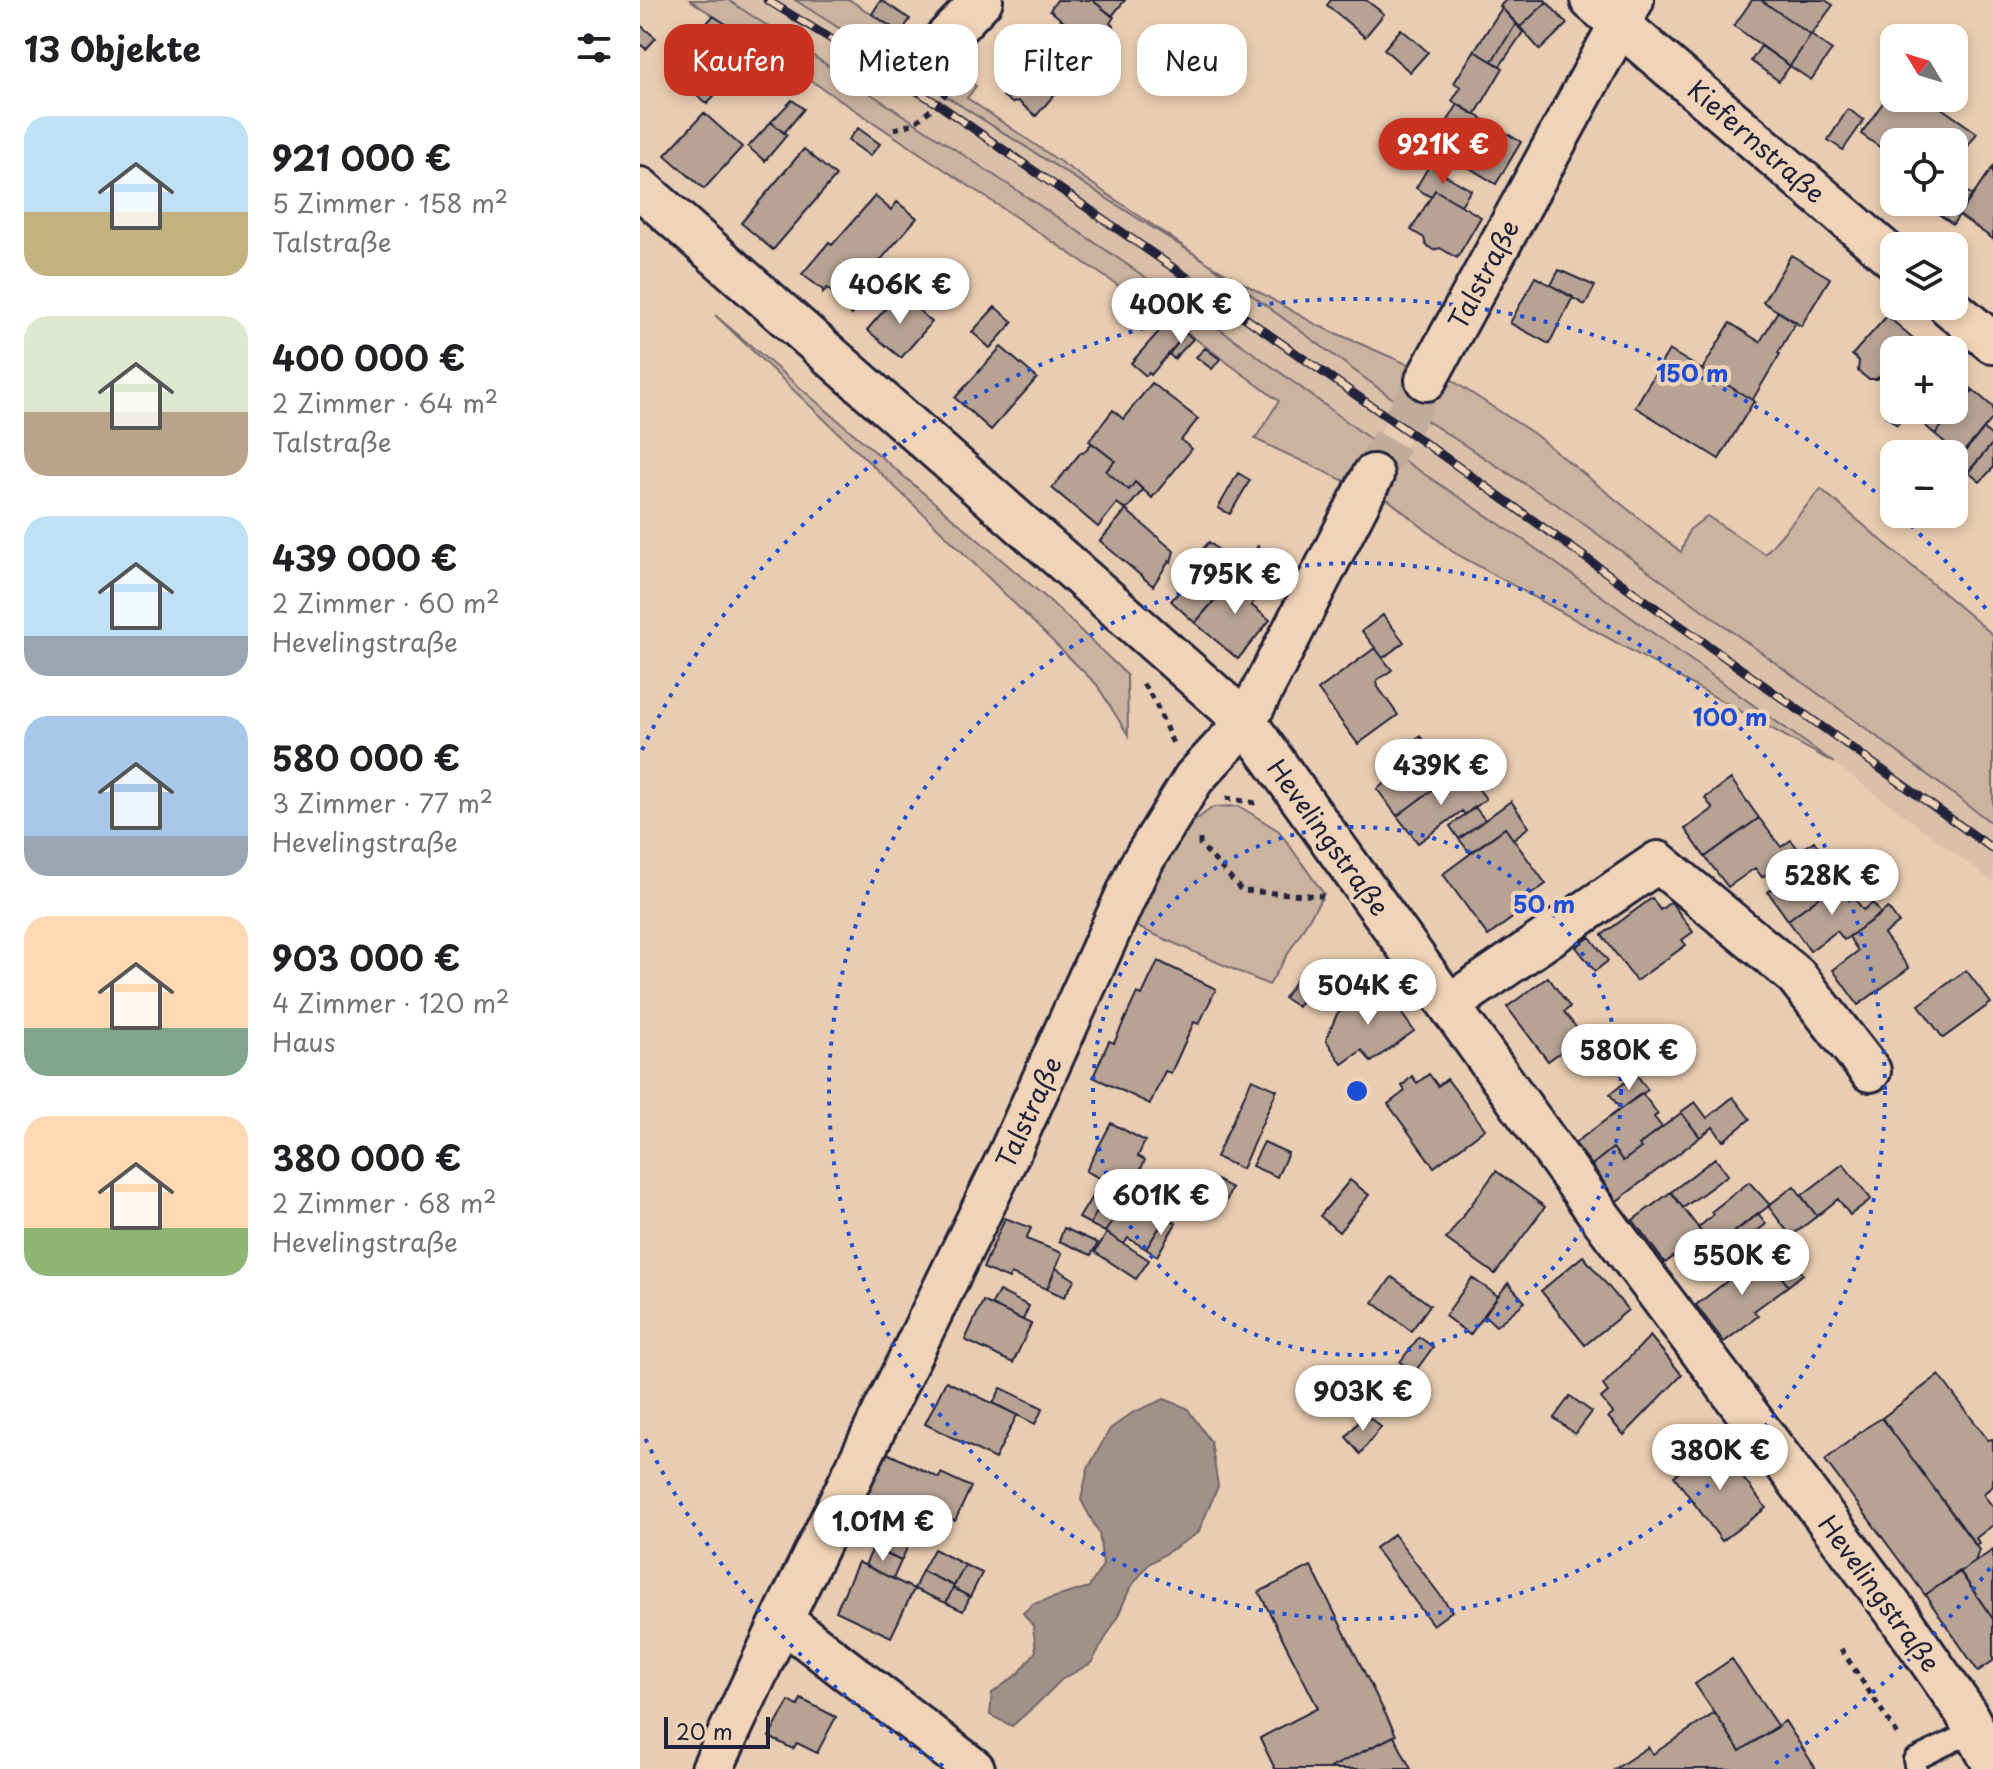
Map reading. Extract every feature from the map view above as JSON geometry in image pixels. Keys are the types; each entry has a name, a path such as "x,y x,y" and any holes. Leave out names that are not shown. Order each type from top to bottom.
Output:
{"street":[{"path":"959,24 982,0"},
{"name":"Kiefernstraße","path":"1614,8 1880,246"},
{"name":"Talstraße","path":"1426,380 1614,8"},
{"name":"Hevelingstraße","path":"640,188 1246,722 1651,1286 1981,1725"},
{"path":"1966,320 1993,343"},
{"name":"Talstraße","path":"712,1769 1009,1154 1139,867 1194,778 1246,722 1373,475"},
{"path":"1449,1005 1658,862 1796,976 1870,1071"},
{"path":"782,1620 974,1769"}],"lane":[{"path":"1915,1764 1981,1725"}],"path":[{"path":"894,129 913,124 944,96"},
{"path":"1201,831 1200,844 1242,891 1373,899"},
{"path":"1841,1649 1915,1764"}],"shaded area":[{"path":"690,0 728,0 764,24 726,24"},
{"path":"728,0 795,0 833,24 830,24 830,67 814,57 814,24 764,24"},
{"path":"795,0 850,0 886,24 833,24"},
{"path":"814,57 830,67 830,93 814,83"},
{"path":"834,96 873,96 1217,327 1375,443 1353,485 1255,439 1279,401 1170,320"},
{"path":"873,96 946,96 1208,263 1396,401 1375,443 1282,372 1106,250"},
{"path":"946,96 968,96 967,98 1208,263"},
{"path":"1208,263 1317,325 1414,367 1396,401"},
{"path":"715,315 1051,602 1127,675 1128,735 1097,685"},
{"path":"1445,374 1533,433 1681,552 1689,530 1707,516 1765,554 1821,489 1993,635 1993,824 1556,504 1421,417"},
{"path":"1421,417 1556,504 1993,824 1993,882 1834,763 1525,541 1400,458"},
{"path":"1400,458 1525,541 1834,763 1453,552 1380,493"},
{"path":"1239,806 1279,831 1324,894 1269,985 1135,926 1183,830 1213,807"},
{"path":"1164,1399 1187,1408 1211,1442 1218,1486 1198,1533 1149,1564 1130,1588 1091,1663 1061,1680 1012,1726 990,1715 992,1693 1019,1673 1036,1651 1033,1626 1023,1613 1033,1604 1089,1587 1103,1565 1099,1533 1081,1500 1088,1468 1110,1429 1132,1413"}],"building":[{"path":"881,0 910,19 907,24 887,24 872,14"},
{"path":"1057,0 1092,0 1114,17 1111,24 1066,24 1050,10"},
{"path":"1092,0 1125,0 1112,16"},
{"path":"1331,0 1366,0 1384,14 1365,37 1327,5"},
{"path":"1506,0 1547,2 1520,27 1500,6"},
{"path":"1752,0 1761,0 1811,35 1790,66 1734,26"},
{"path":"1761,0 1825,0 1833,5 1811,35"},
{"path":"1547,2 1567,24 1540,50 1520,27"},
{"path":"1502,8 1516,24 1492,61 1474,51"},
{"path":"713,16 726,24 706,24"},
{"path":"1516,24 1523,32 1500,66 1492,61"},
{"path":"640,25 656,38 646,49 640,44"},
{"path":"1401,29 1428,52 1410,72 1384,49"},
{"path":"1811,35 1832,50 1811,80 1790,66"},
{"path":"1761,46 1790,66 1779,81 1751,61"},
{"path":"1474,51 1503,68 1475,115 1452,101 1461,87 1454,83"},
{"path":"698,96 714,96 707,104"},
{"path":"1003,96 1053,96 1036,116 1018,101 1012,103"},
{"path":"792,100 804,109 784,133 771,122"},
{"path":"1458,104 1521,142 1496,184 1450,156 1458,143 1441,132"},
{"path":"1880,107 1880,112 1947,112 1977,133 1968,146 1968,128 1880,128 1880,147 1861,134"},
{"path":"1848,109 1864,120 1843,150 1828,140"},
{"path":"704,113 742,147 704,189 665,155"},
{"path":"771,122 787,135 765,161 748,147"},
{"path":"858,128 880,144 870,156 848,140"},
{"path":"804,149 836,176 773,250 741,223"},
{"path":"1429,166 1471,190 1461,205 1435,190 1431,197 1416,188"},
{"path":"1993,167 1993,239 1960,216 1968,216 1968,202"},
{"path":"1435,190 1481,217 1457,258 1440,248 1433,250 1426,245 1424,238 1411,230"},
{"path":"875,196 891,210 897,202 917,218 865,278 859,273 839,298 827,288 823,293 802,274"},
{"path":"1941,216 1958,216 1953,224"},
{"path":"1791,255 1830,278 1801,326 1763,302"},
{"path":"937,269 960,289 947,306 923,286"},
{"path":"1559,270 1595,286 1585,305 1551,285"},
{"path":"859,273 875,287 852,315 836,301"},
{"path":"1535,277 1573,297 1549,344 1510,323"},
{"path":"899,293 932,322 901,358 867,330"},
{"path":"995,307 1013,322 990,348 972,332"},
{"path":"1778,311 1796,322 1754,401 1702,370 1730,323 1760,342"},
{"path":"1169,320 1186,333 1151,375 1146,376 1131,363"},
{"path":"1883,320 1892,320 1911,336 1880,336 1880,379 1868,379 1858,371 1859,361 1852,355"},
{"path":"1186,333 1193,339 1174,359 1169,354"},
{"path":"1001,347 1037,378 991,430 955,398"},
{"path":"1205,348 1220,359 1212,369 1196,357"},
{"path":"1669,350 1754,401 1719,459 1635,407"},
{"path":"1152,383 1198,419 1181,440 1192,449 1152,498 1135,482 1129,490 1106,471 1115,461 1089,441 1113,410 1123,419"},
{"path":"1973,390 1993,407 1993,418 1968,448 1968,440 1942,440 1935,434 1944,424 1968,424 1968,396"},
{"path":"1923,424 1944,424 1935,434"},
{"path":"1984,429 1993,437 1993,443 1968,473 1968,447"},
{"path":"1092,443 1115,461 1106,471 1129,490 1135,482 1143,490 1126,510 1117,503 1098,527 1052,488"},
{"path":"1993,443 1993,468 1980,482 1968,472"},
{"path":"1238,473 1250,480 1230,514 1218,508"},
{"path":"1126,510 1174,551 1171,562 1153,586 1100,541"},
{"path":"1209,542 1241,569 1195,623 1171,601 1198,570 1190,564"},
{"path":"1258,546 1266,552 1262,558 1274,567 1267,576 1247,561"},
{"path":"1247,561 1267,576 1259,585 1241,570"},
{"path":"1241,570 1264,589 1251,605 1270,620 1238,659 1195,623"},
{"path":"1383,615 1404,642 1383,658 1362,631"},
{"path":"1375,648 1392,670 1377,680 1378,687 1398,715 1358,744 1318,690"},
{"path":"1420,736 1430,750 1404,768 1394,755"},
{"path":"1424,754 1444,781 1397,816 1377,789"},
{"path":"1467,773 1486,799 1465,815 1462,811 1418,843 1397,816 1444,781 1448,786"},
{"path":"1731,779 1759,818 1705,857 1685,829 1713,809 1705,798"},
{"path":"1511,801 1529,827 1513,839 1505,828 1470,853 1459,839"},
{"path":"1475,807 1485,820 1459,839 1450,826"},
{"path":"1759,818 1781,847 1791,840 1799,850 1762,877 1755,868 1728,887 1705,857"},
{"path":"1505,828 1546,884 1526,898 1531,904 1488,936 1443,874"},
{"path":"1814,841 1842,880 1788,920 1768,892 1795,872 1787,861"},
{"path":"1842,880 1863,910 1873,903 1881,914 1844,940 1837,931 1810,951 1788,920"},
{"path":"1652,898 1660,910 1671,902 1693,932 1682,940 1686,945 1636,981 1602,935"},
{"path":"1888,908 1899,923 1884,934 1909,968 1858,1005 1833,970 1858,951 1849,937"},
{"path":"1590,937 1608,961 1595,971 1576,947"},
{"path":"1158,961 1216,989 1199,1024 1194,1022 1171,1073 1165,1071 1150,1104 1093,1077 1109,1041 1114,1043 1137,993 1142,995"},
{"path":"1966,970 1991,1003 1943,1038 1919,1005"},
{"path":"1548,977 1570,1007 1564,1012 1583,1036 1548,1061 1507,1007"},
{"path":"1296,980 1310,989 1298,1007 1284,998"},
{"path":"1381,984 1414,1031 1371,1062 1362,1050 1342,1064 1326,1040 1337,1014"},
{"path":"1429,1074 1438,1086 1447,1079 1485,1129 1434,1167 1388,1104 1405,1091 1402,1086 1412,1076 1417,1083"},
{"path":"1636,1074 1648,1090 1620,1109 1610,1094"},
{"path":"1252,1079 1277,1090 1242,1169 1216,1157"},
{"path":"1642,1093 1658,1114 1654,1117 1662,1127 1623,1161 1613,1148 1592,1165 1575,1143"},
{"path":"1733,1097 1750,1119 1723,1141 1713,1127 1700,1137 1681,1112 1695,1102 1707,1118"},
{"path":"1681,1113 1700,1137 1617,1201 1592,1165 1613,1148 1623,1161"},
{"path":"1111,1123 1145,1141 1138,1156 1145,1160 1138,1175 1130,1171 1120,1189 1086,1171"},
{"path":"1264,1142 1288,1153 1277,1177 1252,1166"},
{"path":"1715,1158 1728,1175 1683,1208 1671,1192"},
{"path":"1843,1164 1871,1199 1850,1215 1838,1199 1817,1216 1801,1196"},
{"path":"1496,1171 1545,1207 1495,1274 1446,1239"},
{"path":"1204,1174 1218,1181 1207,1205 1192,1198"},
{"path":"1350,1180 1369,1195 1339,1232 1320,1216"},
{"path":"1218,1181 1232,1188 1221,1212 1207,1205"},
{"path":"1749,1182 1770,1205 1712,1249 1698,1228 1713,1215 1711,1212"},
{"path":"1099,1185 1109,1191 1090,1224 1079,1218"},
{"path":"1794,1186 1817,1216 1791,1236 1768,1206"},
{"path":"1136,1187 1150,1194 1144,1204 1166,1217 1146,1249 1128,1238 1124,1244 1105,1232"},
{"path":"1109,1191 1127,1200 1105,1232 1090,1224"},
{"path":"1671,1192 1703,1234 1665,1263 1633,1220"},
{"path":"1758,1213 1766,1224 1742,1243 1734,1232"},
{"path":"1166,1217 1176,1223 1157,1256 1146,1249"},
{"path":"1005,1218 1031,1228 1026,1239 1062,1253 1047,1289 1011,1274 1009,1279 983,1268"},
{"path":"1064,1228 1098,1243 1091,1255 1059,1241"},
{"path":"1107,1233 1149,1260 1136,1279 1095,1252"},
{"path":"1779,1243 1791,1259 1777,1270 1765,1255"},
{"path":"1764,1253 1788,1286 1754,1311 1758,1316 1724,1342 1696,1305"},
{"path":"1583,1256 1628,1310 1585,1345 1541,1291"},
{"path":"1791,1259 1803,1274 1788,1286 1777,1270"},
{"path":"1056,1268 1075,1280 1064,1297 1047,1289"},
{"path":"1392,1277 1430,1305 1411,1331 1373,1302"},
{"path":"1472,1278 1498,1296 1470,1335 1445,1316"},
{"path":"1508,1283 1525,1302 1496,1326 1484,1315"},
{"path":"999,1291 1029,1306 1023,1320 991,1305"},
{"path":"983,1301 1031,1324 1013,1363 965,1340"},
{"path":"1650,1336 1682,1375 1624,1435 1608,1417 1613,1413 1601,1398 1608,1392 1603,1385"},
{"path":"1419,1337 1433,1347 1414,1373 1400,1362"},
{"path":"1939,1375 1988,1440 1993,1439 1993,1486 1983,1494 1993,1507 1993,1525 1976,1538 1979,1543 1976,1545 1882,1418"},
{"path":"946,1381 1017,1415 995,1459 925,1424"},
{"path":"1001,1388 1043,1408 1035,1424 993,1403"},
{"path":"1570,1396 1592,1412 1575,1434 1554,1418"},
{"path":"1365,1414 1381,1427 1360,1454 1346,1437"},
{"path":"1882,1418 1979,1550 1975,1562 1925,1595 1825,1460"},
{"path":"1717,1444 1766,1508 1722,1541 1674,1476"},
{"path":"887,1453 939,1478 941,1473 971,1487 955,1521 926,1508 901,1561 875,1548 893,1510 866,1497"},
{"path":"1394,1534 1452,1611 1433,1625 1375,1548"},
{"path":"873,1548 901,1561 893,1579 865,1565"},
{"path":"934,1549 965,1565 954,1586 922,1571"},
{"path":"1993,1550 1993,1619 1960,1572"},
{"path":"858,1562 914,1589 891,1637 836,1611"},
{"path":"965,1565 982,1573 970,1597 953,1588"},
{"path":"1311,1566 1396,1735 1328,1769 1275,1769 1260,1738 1318,1708 1259,1592"},
{"path":"922,1571 954,1586 946,1603 914,1589"},
{"path":"1960,1571 1993,1619 1993,1661 1978,1671 1925,1595"},
{"path":"953,1588 970,1597 963,1611 946,1603"},
{"path":"1732,1659 1778,1727 1740,1751 1695,1684"},
{"path":"801,1699 836,1717 817,1753 797,1743 793,1749 769,1737 789,1701 798,1706"},
{"path":"1715,1713 1740,1751 1785,1721 1816,1769 1615,1769 1648,1747 1653,1754"},
{"path":"1394,1736 1411,1769 1328,1769"}],"tunnel":[{"path":"1373,475 1426,380"}],"railway":[{"path":"767,0 938,104 1432,448 1993,849"}]}
